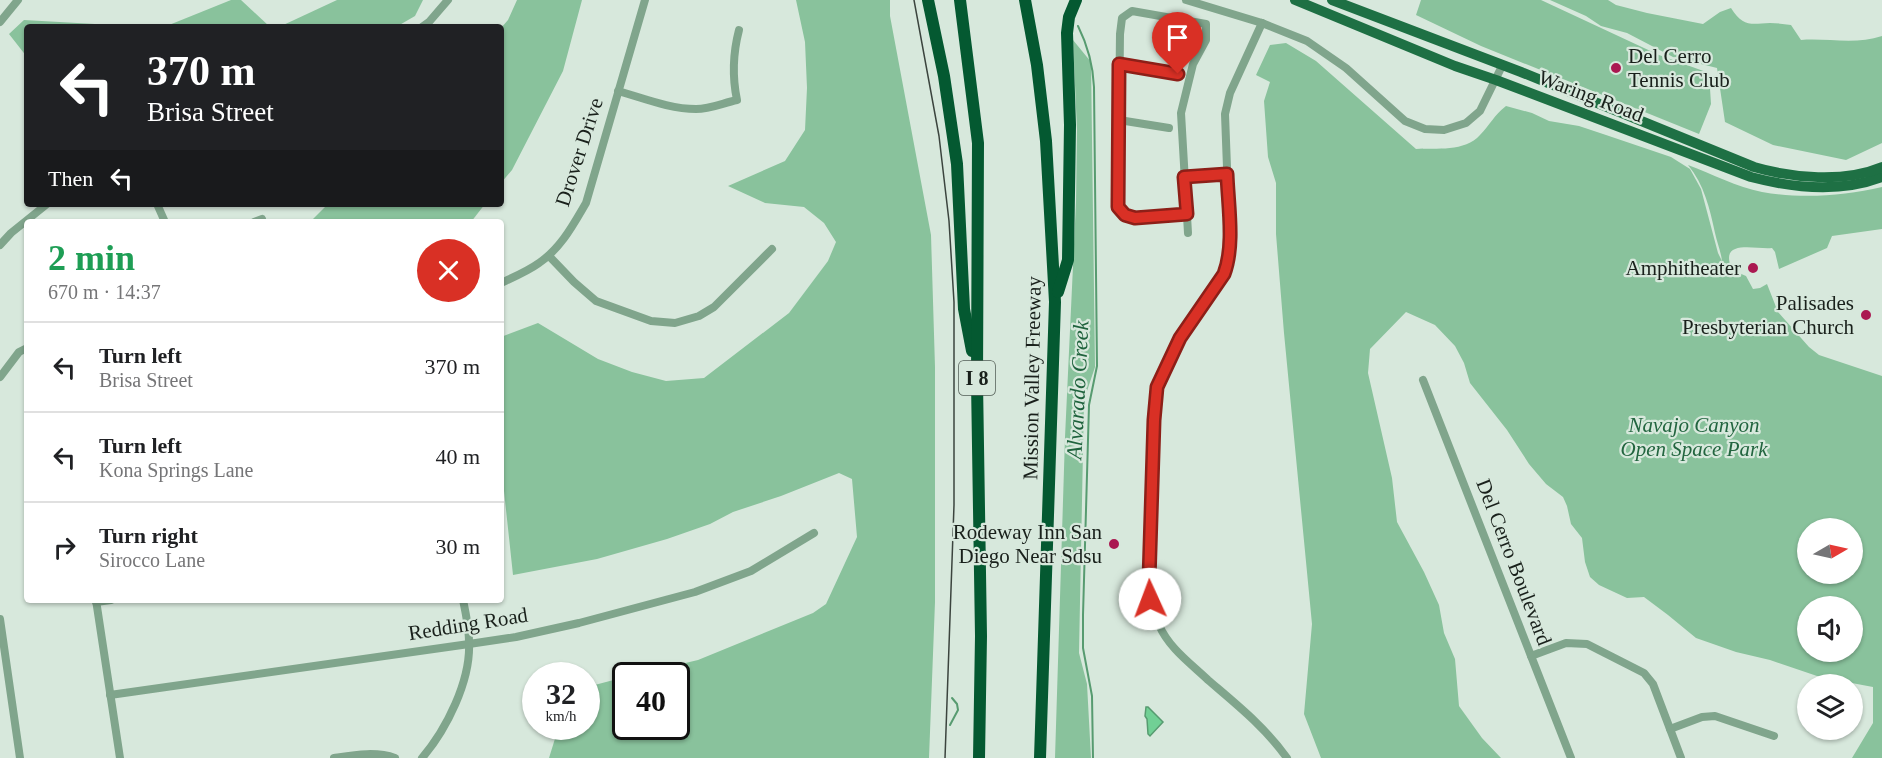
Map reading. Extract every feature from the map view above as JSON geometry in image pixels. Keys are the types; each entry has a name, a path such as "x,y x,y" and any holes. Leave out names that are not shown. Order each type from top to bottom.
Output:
{"highway":[{"path":"928,0 944,76 957,164 964,309 977,382"},
{"name":"I 8","path":"960,0 978,143 977,382 981,636 979,758"},
{"name":"Mission Valley Freeway","path":"1025,0 1037,65 1046,141 1055,302 1040,758"},
{"path":"1055,302 1068,260 1070,136 1066,33 1076,0"}],"main road":[{"name":"Waring Road","path":"1295,0 1455,66 1751,177 1776,184 1803,187 1841,186 1882,177"},
{"name":"Waring Road","path":"1332,0 1754,167 1804,177 1842,176 1882,167"}],"street":[{"path":"0,22 18,0"},
{"path":"426,24 448,0"},
{"name":"Drover Drive","path":"504,282 532,268 549,256 570,231 586,203 645,0"},
{"path":"1186,0 1262,23 1307,41 1346,68 1406,121 1425,129 1444,130 1466,123 1480,111 1502,66"},
{"path":"1187,214 1135,218 1125,215 1118,207 1119,34 1122,18 1132,11 1206,24 1206,40 1193,64 1181,113 1184,177 1187,214 1188,233"},
{"path":"1262,23 1227,104 1225,114 1230,248 1228,263 1224,274 1180,338 1162,376 1155,399 1149,580 1150,599 1158,624 1170,644 1254,720 1279,746 1287,758"},
{"path":"618,92 681,108 696,109 737,100 733,63 739,30"},
{"path":"1119,64 1178,74"},
{"path":"1119,120 1169,128"},
{"path":"1184,177 1227,174"},
{"path":"28,219 42,207"},
{"path":"0,245 24,223"},
{"path":"549,256 596,301 651,321 667,323 691,320 707,312 772,249"},
{"path":"0,376 19,352 24,350"},
{"name":"Del Cerro Boulevard","path":"1423,380 1571,758"},
{"name":"Redding Road","path":"110,695 516,637 579,623 695,592 752,572 814,533"},
{"path":"96,603 120,758"},
{"path":"422,758 441,731 455,704 464,674 469,644 464,603"},
{"path":"0,619 20,758"},
{"path":"1531,656 1566,643 1587,644 1644,673 1653,684 1681,758"},
{"path":"1670,729 1702,717 1715,716 1774,736"},
{"path":"334,758 359,754 386,754 395,758"}],"green space":[{"path":"231,0 241,0 267,24 171,24"},
{"path":"337,0 423,0 415,16 401,24 285,24"},
{"path":"517,0 582,0 563,71 512,170 504,179 504,25"},
{"path":"796,0 890,0 890,16 931,235 935,367 935,602 929,758 549,758 555,740 600,740 600,684 612,680 612,740 690,740 690,662 813,613 826,604 857,537 852,479 839,473 667,539 597,559 513,575 504,491 504,336 538,323 598,359 632,372 666,381 704,378 789,313 828,261 836,242 824,223 804,207 765,203 728,186 785,161 805,130 807,88 805,42"},
{"name":"Del Cerro Tennis Club","path":"1421,0 1541,0 1659,55 1709,73 1711,104 1699,134 1481,46 1416,15"},
{"path":"1550,0 1608,0 1616,5 1647,13 1703,24 1720,12 1731,8 1739,18 1748,23 1791,25 1801,40 1852,41 1882,36 1882,143 1846,160 1773,145 1725,122 1717,68 1673,57 1627,33 1601,26 1586,16"},
{"path":"24,20 95,24 24,24 24,53 9,34"},
{"path":"1073,40 1091,62 1095,367 1084,400 1079,653 1087,684 1091,758 1055,758 1065,437 1076,202 1077,130"},
{"name":"Navajo Canyon Open Space Park","path":"1286,43 1316,61 1416,149 1450,148 1466,144 1480,135 1506,106 1532,113 1549,121 1579,126 1671,157 1690,169 1701,189 1722,261 1706,197 1688,165 1743,187 1777,194 1822,196 1882,187 1882,229 1832,236 1827,248 1779,269 1772,248 1735,249 1730,253 1729,259 1732,269 1723,263 1725,267 1746,276 1753,289 1767,284 1778,312 1819,355 1882,376 1882,758 1852,758 1873,723 1873,687 1863,685 1863,674 1811,674 1696,638 1644,597 1627,598 1599,585 1590,577 1585,562 1582,538 1571,524 1563,497 1546,484 1529,464 1507,430 1470,383 1464,363 1455,346 1435,325 1406,312 1370,349 1368,373 1392,478 1397,522 1439,605 1444,633 1455,659 1459,706 1482,738 1501,758 1321,758 1304,714 1312,624 1284,333 1276,234 1276,183 1268,157 1264,101 1270,82 1256,75 1270,45"},
{"path":"325,207 483,207 473,219 313,219"}],"shaded area":[{"path":"1146,707 1163,722 1150,736 1145,716"}],"waterway":[{"name":"Alvarado Creek","path":"1078,26 1089,55 1094,87 1097,366 1089,405 1083,615 1083,648 1092,696 1093,758"},
{"path":"950,725 958,710 952,698"}],"tram line":[{"path":"914,0 939,136 949,221 954,302 954,505 945,758"}],"place":[{"name":"Del Cerro Tennis Club","path":"1616,68"},
{"name":"Amphitheater","path":"1753,268"},
{"name":"Palisades Presbyterian Church","path":"1866,315"},
{"name":"Rodeway Inn San Diego Near Sdsu","path":"1114,544"}],"route":[{"path":"1150,599 1154,420 1157,387 1180,338 1224,274 1230,248 1227,174 1184,177 1187,214 1135,218 1125,215 1118,207 1119,64 1178,74"}]}
